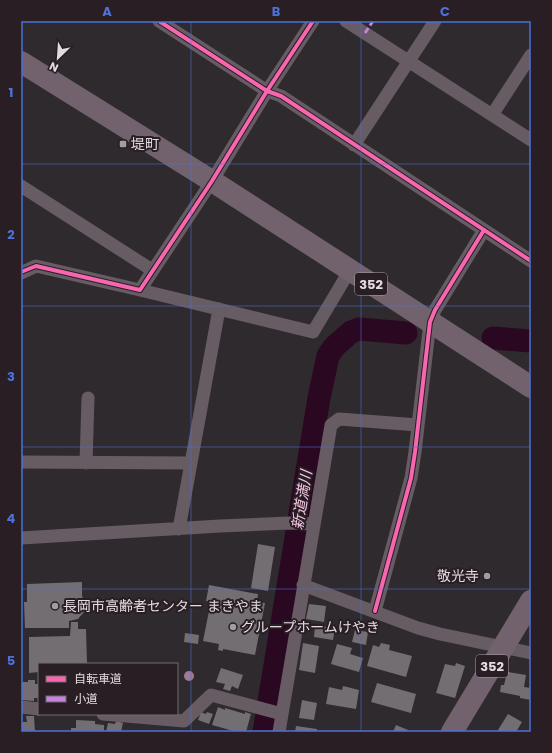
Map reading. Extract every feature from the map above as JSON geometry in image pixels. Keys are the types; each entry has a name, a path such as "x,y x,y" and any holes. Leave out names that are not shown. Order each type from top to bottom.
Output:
{"highway":[{"name":"352","path":"21,62 212,181 531,387"},
{"name":"352","path":"452,732 531,601"}],"street":[{"path":"160,21 268,91 280,96 531,261"},
{"path":"140,290 212,181 313,21"},
{"path":"346,21 531,140"},
{"path":"354,145 435,21"},
{"path":"492,115 531,55"},
{"path":"21,186 152,270"},
{"path":"374,611 409,485 415,452 430,322 435,310 484,230"},
{"path":"21,282 21,272 36,266 313,332 350,270"},
{"path":"179,529 219,309"},
{"path":"86,463 88,398"},
{"path":"279,732 278,713 303,585 311,523 331,425 339,419 418,425"},
{"path":"21,462 191,464"},
{"path":"21,538 311,523"},
{"path":"303,585 425,630 531,653"},
{"path":"115,715 184,721 211,695 278,713"},
{"path":"21,707 38,708"}],"building":[{"path":"258,544 275,547 268,591 251,588"},
{"name":"長岡市高齢者センター まきやま","path":"82,582 82,596 86,604 84,612 78,619 69,621 69,628 25,628 24,602 27,602 27,584"},
{"name":"グループホームけやき","path":"209,585 258,594 257,602 265,603 255,655 223,649 223,651 218,650 219,644 203,641 209,611 218,613 219,607 214,606 214,602 206,601"},
{"path":"309,604 326,606 324,622 306,619"},
{"path":"71,622 78,622 78,629 86,629 87,663 38,663 38,672 29,673 29,637 70,636"},
{"path":"315,625 335,628 333,640 314,637"},
{"path":"355,630 368,632 366,645 352,642"},
{"path":"185,633 199,635 198,644 184,642"},
{"path":"303,643 319,646 315,673 299,670"},
{"path":"381,643 390,645 389,650 412,656 406,677 367,666 373,645 379,647"},
{"path":"337,644 352,648 350,654 363,658 359,672 331,664"},
{"path":"456,663 465,666 455,698 436,693 445,664 455,666"},
{"path":"221,668 243,675 238,689 232,686 230,691 223,689 225,684 216,682"},
{"path":"508,672 526,675 524,687 531,688 531,700 500,692 501,685 504,685"},
{"path":"28,680 35,680 35,684 38,684 38,698 34,698 34,701 21,700 22,682 28,682"},
{"path":"377,683 416,694 411,713 371,702"},
{"path":"343,686 359,690 356,709 326,704 329,687 342,690"},
{"path":"302,700 317,703 314,720 299,718"},
{"path":"218,707 225,710 225,708 245,714 245,712 251,714 246,732 237,732 212,725"},
{"path":"201,712 213,714 209,724 198,720"},
{"path":"508,714 522,722 516,732 501,732 498,730"},
{"path":"26,716 34,716 35,732 21,732 21,722 27,722"},
{"path":"76,720 95,721 95,724 104,725 104,732 71,732 71,728 76,728"},
{"path":"116,721 123,723 121,732 106,732 108,723 115,724"},
{"path":"396,725 408,730 411,732 393,732"},
{"path":"296,726 317,729 317,732 295,732"}],"waterway":[{"name":"新道満川","path":"264,732 319,398 328,356 334,347 351,332 359,329 406,333"},
{"name":"新道満川","path":"493,338 531,341"}],"marked path":[{"path":"365,33 373,21"}],"cycle path":[{"path":"159,21 267,91 281,96 531,261"},
{"path":"21,272 36,266 140,290 212,181 267,91 313,21"},
{"path":"375,611 411,478 430,322 435,310 484,230"}],"place":[{"name":"堤町","path":"123,144"},
{"name":"敬光寺","path":"487,576"},
{"name":"長岡市高齢者センター まきやま","path":"55,606"},
{"name":"グループホームけやき","path":"233,627"}]}
